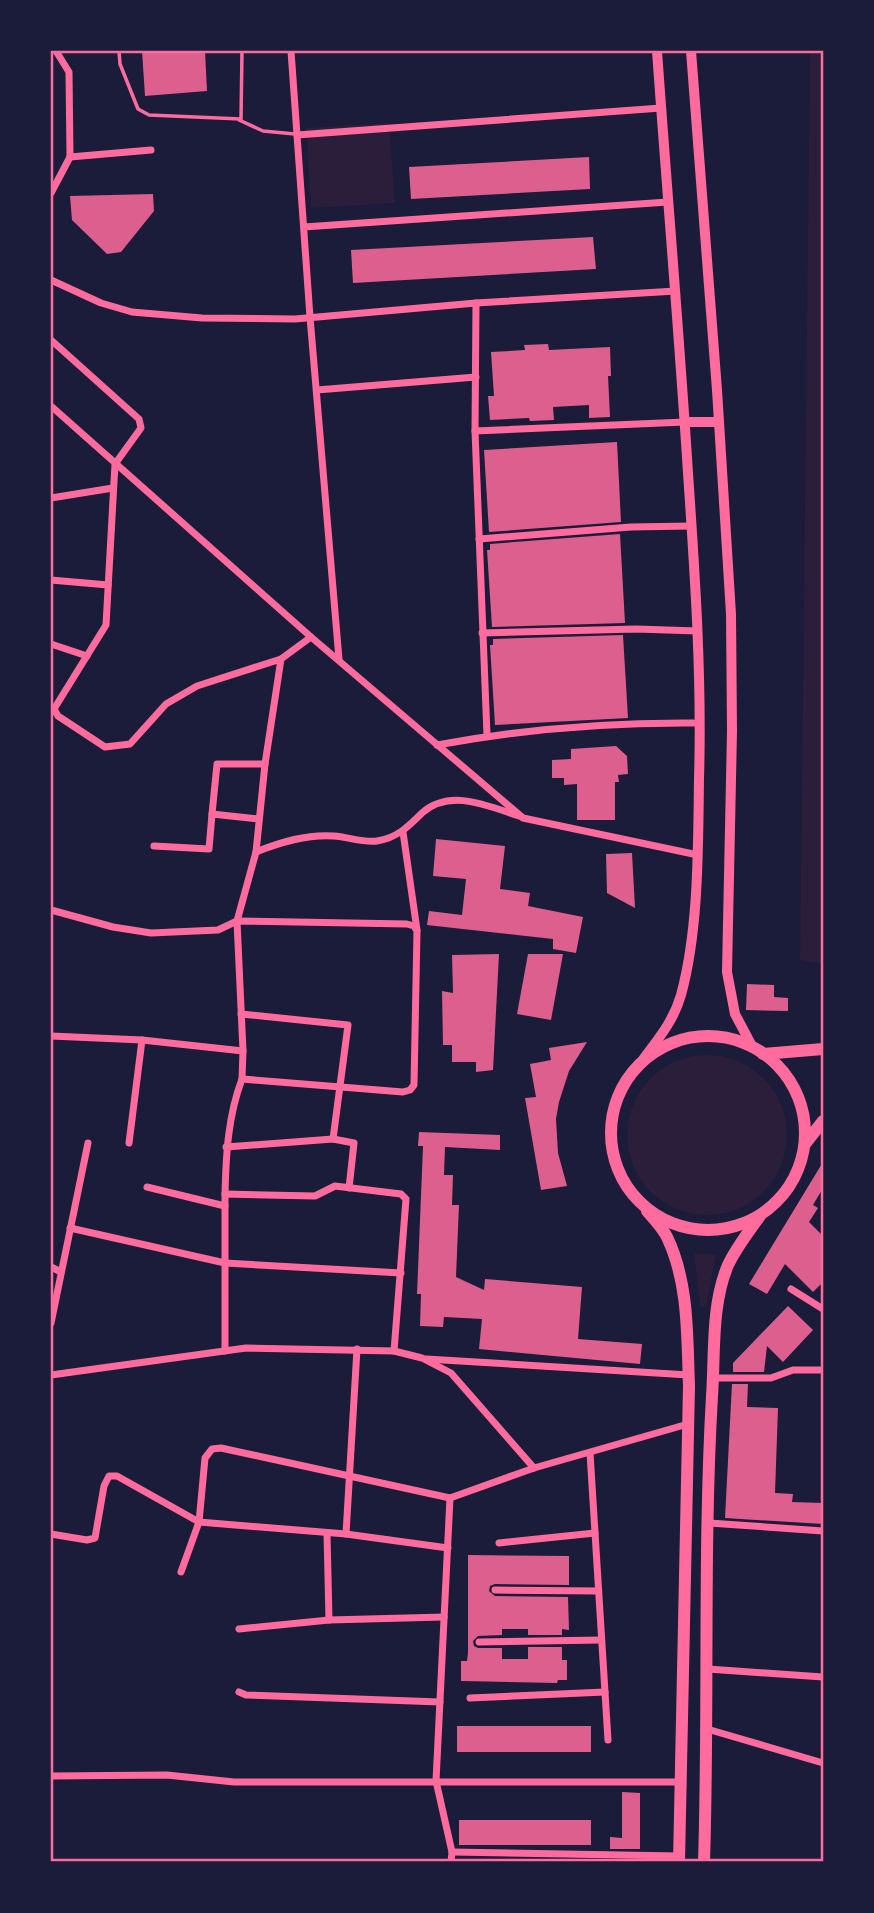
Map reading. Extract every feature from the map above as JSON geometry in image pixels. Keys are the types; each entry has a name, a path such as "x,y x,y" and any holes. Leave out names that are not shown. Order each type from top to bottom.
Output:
{"main road":[{"path":"657,51 698,631 698,855 691,935 681,995 668,1027 625,1081 614,1107 610,1136 614,1165 628,1189 666,1234 684,1286 689,1375 679,1859"},
{"path":"691,51 731,614 732,731 727,972 735,1014 758,1051"},
{"path":"685,422 719,422"},
{"path":"644,1058 669,1042 696,1036 725,1036 758,1051 778,1064 794,1087 804,1116 805,1144 797,1173 781,1198 760,1216 728,1266 714,1338 709,1448 704,1862"},
{"path":"758,1051 823,1049"},
{"path":"805,1144 823,1121"},
{"path":"647,1210 675,1224 704,1232 731,1228 760,1216"}],"street":[{"path":"51,193 70,157 69,72 55,51"},
{"path":"291,51 339,659"},
{"path":"297,135 661,108"},
{"path":"70,157 150,150"},
{"path":"304,227 668,202"},
{"path":"51,280 101,303 132,312 202,318 295,319 476,303 676,291"},
{"path":"476,303 475,431 487,735"},
{"path":"51,340 141,422 141,428 115,464 106,625 52,713 105,747 130,744 166,704 197,687 281,659 311,637"},
{"path":"317,390 476,377"},
{"path":"51,406 311,637 523,818"},
{"path":"475,431 685,422"},
{"path":"51,498 113,488"},
{"path":"479,538 631,527 691,526"},
{"path":"51,580 108,585"},
{"path":"482,633 636,629 698,631"},
{"path":"51,644 87,656"},
{"path":"225,1351 226,1147 234,1101 242,1079 243,1051 237,921 256,852 265,764 281,659"},
{"path":"437,745 487,735 640,723 700,723"},
{"path":"154,846 209,849 217,764 265,764"},
{"path":"256,852 285,840 331,836 376,841 403,832 426,810 445,800 476,802 523,818 698,855"},
{"path":"212,814 259,819"},
{"path":"242,1079 403,1092 411,1090 414,1085 417,931 403,832"},
{"path":"51,910 113,928 151,933 218,930 237,921 407,923 415,926 417,931"},
{"path":"241,1014 348,1025 333,1139"},
{"path":"51,1036 142,1040 243,1051"},
{"path":"129,1143 142,1040"},
{"path":"226,1147 333,1139 354,1143 349,1188"},
{"path":"51,1323 88,1143"},
{"path":"225,1194 315,1196 335,1186 401,1194 406,1199 394,1351"},
{"path":"147,1187 225,1206"},
{"path":"70,1228 225,1264 401,1273"},
{"path":"51,1267 61,1272"},
{"path":"790,1289 823,1309"},
{"path":"51,1375 246,1348 394,1351 422,1358 689,1375"},
{"path":"346,1534 357,1349"},
{"path":"422,1358 451,1373 534,1468"},
{"path":"713,1378 771,1378 793,1370 823,1370"},
{"path":"181,1572 199,1522 205,1458 212,1449 221,1448 450,1498 534,1468 688,1424"},
{"path":"590,1453 608,1740"},
{"path":"51,1534 87,1540 95,1538 104,1486 109,1476 117,1476 199,1522 346,1534 448,1548"},
{"path":"450,1498 436,1782 452,1862"},
{"path":"709,1523 823,1531"},
{"path":"327,1533 329,1620"},
{"path":"499,1543 595,1533"},
{"path":"495,1590 598,1591"},
{"path":"239,1629 329,1620 444,1617"},
{"path":"479,1642 601,1640"},
{"path":"708,1669 823,1677"},
{"path":"239,1692 246,1695 440,1702"},
{"path":"470,1698 605,1692"},
{"path":"707,1729 823,1763"},
{"path":"51,1776 167,1775 234,1782 680,1782"},
{"path":"452,1852 679,1859"}],"lane":[{"path":"119,51 120,64 138,109 149,115 236,119 242,119 242,51"},
{"path":"236,119 263,131 297,135"}],"shaded area":[{"path":"810,51 823,51 823,964 800,960"},
{"path":"389,123 395,203 311,208 306,128"},
{"path":"707,1055 738,1061 764,1078 781,1104 787,1135 781,1166 764,1192 738,1209 707,1215 676,1209 650,1192 633,1166 627,1135 633,1104 650,1078 676,1061"},
{"path":"694,1253 716,1255 706,1308 700,1307"}],"building":[{"path":"142,51 205,51 207,91 145,96"},
{"path":"589,157 590,189 411,199 409,167"},
{"path":"153,194 154,211 121,252 107,254 72,220 70,196"},
{"path":"593,237 596,269 353,283 351,250"},
{"path":"548,344 549,350 610,347 610,417 589,418 589,405 553,407 554,420 490,420 488,396 494,396 491,352 525,350 524,345"},
{"path":"617,442 621,522 489,532 484,450"},
{"path":"620,534 625,623 492,627 487,550 490,550 490,544"},
{"path":"623,635 628,718 495,725 490,645 493,645 493,639"},
{"path":"616,746 627,756 628,774 618,775 619,782 615,782 615,820 577,820 577,784 564,785 564,778 552,778 552,760 571,759 571,749"},
{"path":"436,839 505,846 500,889 530,893 528,906 583,917 576,953 553,949 553,939 427,925 429,911 462,915 466,879 433,876"},
{"path":"632,853 635,908 607,893 606,854"},
{"path":"499,954 493,1070 476,1072 476,1062 452,1062 452,1045 443,1045 442,991 453,993 452,955"},
{"path":"528,954 563,954 551,1020 517,1014"},
{"path":"747,984 774,985 774,997 788,998 788,1011 746,1010"},
{"path":"587,1042 569,1071 556,1119 558,1153 567,1186 541,1190 525,1098 536,1097 530,1064 551,1060 549,1048"},
{"path":"419,1132 500,1135 500,1150 445,1147 444,1175 453,1175 452,1205 459,1205 456,1277 484,1290 485,1279 582,1287 578,1339 642,1344 640,1364 479,1349 482,1319 444,1317 443,1327 420,1326 421,1294 417,1294 423,1146 418,1146"},
{"path":"823,1162 823,1188 813,1205 818,1208 809,1222 823,1236 823,1282 813,1292 785,1264 767,1294 749,1284"},
{"path":"788,1306 813,1330 783,1362 767,1346 764,1372 733,1372 733,1363"},
{"path":"732,1384 748,1384 747,1407 778,1408 775,1493 793,1494 792,1502 823,1503 823,1524 725,1518"},
{"path":"468,1555 569,1556 569,1585 495,1584 490,1586 489,1591 495,1596 568,1597 569,1630 562,1629 562,1635 528,1635 528,1629 502,1629 502,1635 478,1636 473,1641 478,1648 502,1648 502,1659 528,1659 528,1647 562,1647 562,1660 567,1660 567,1680 558,1680 557,1683 461,1681 461,1661 467,1661 468,1653"},
{"path":"457,1726 591,1726 591,1752 457,1752"},
{"path":"622,1792 640,1793 640,1849 610,1849 610,1837 622,1838"},
{"path":"459,1820 591,1820 591,1845 459,1845"}]}
